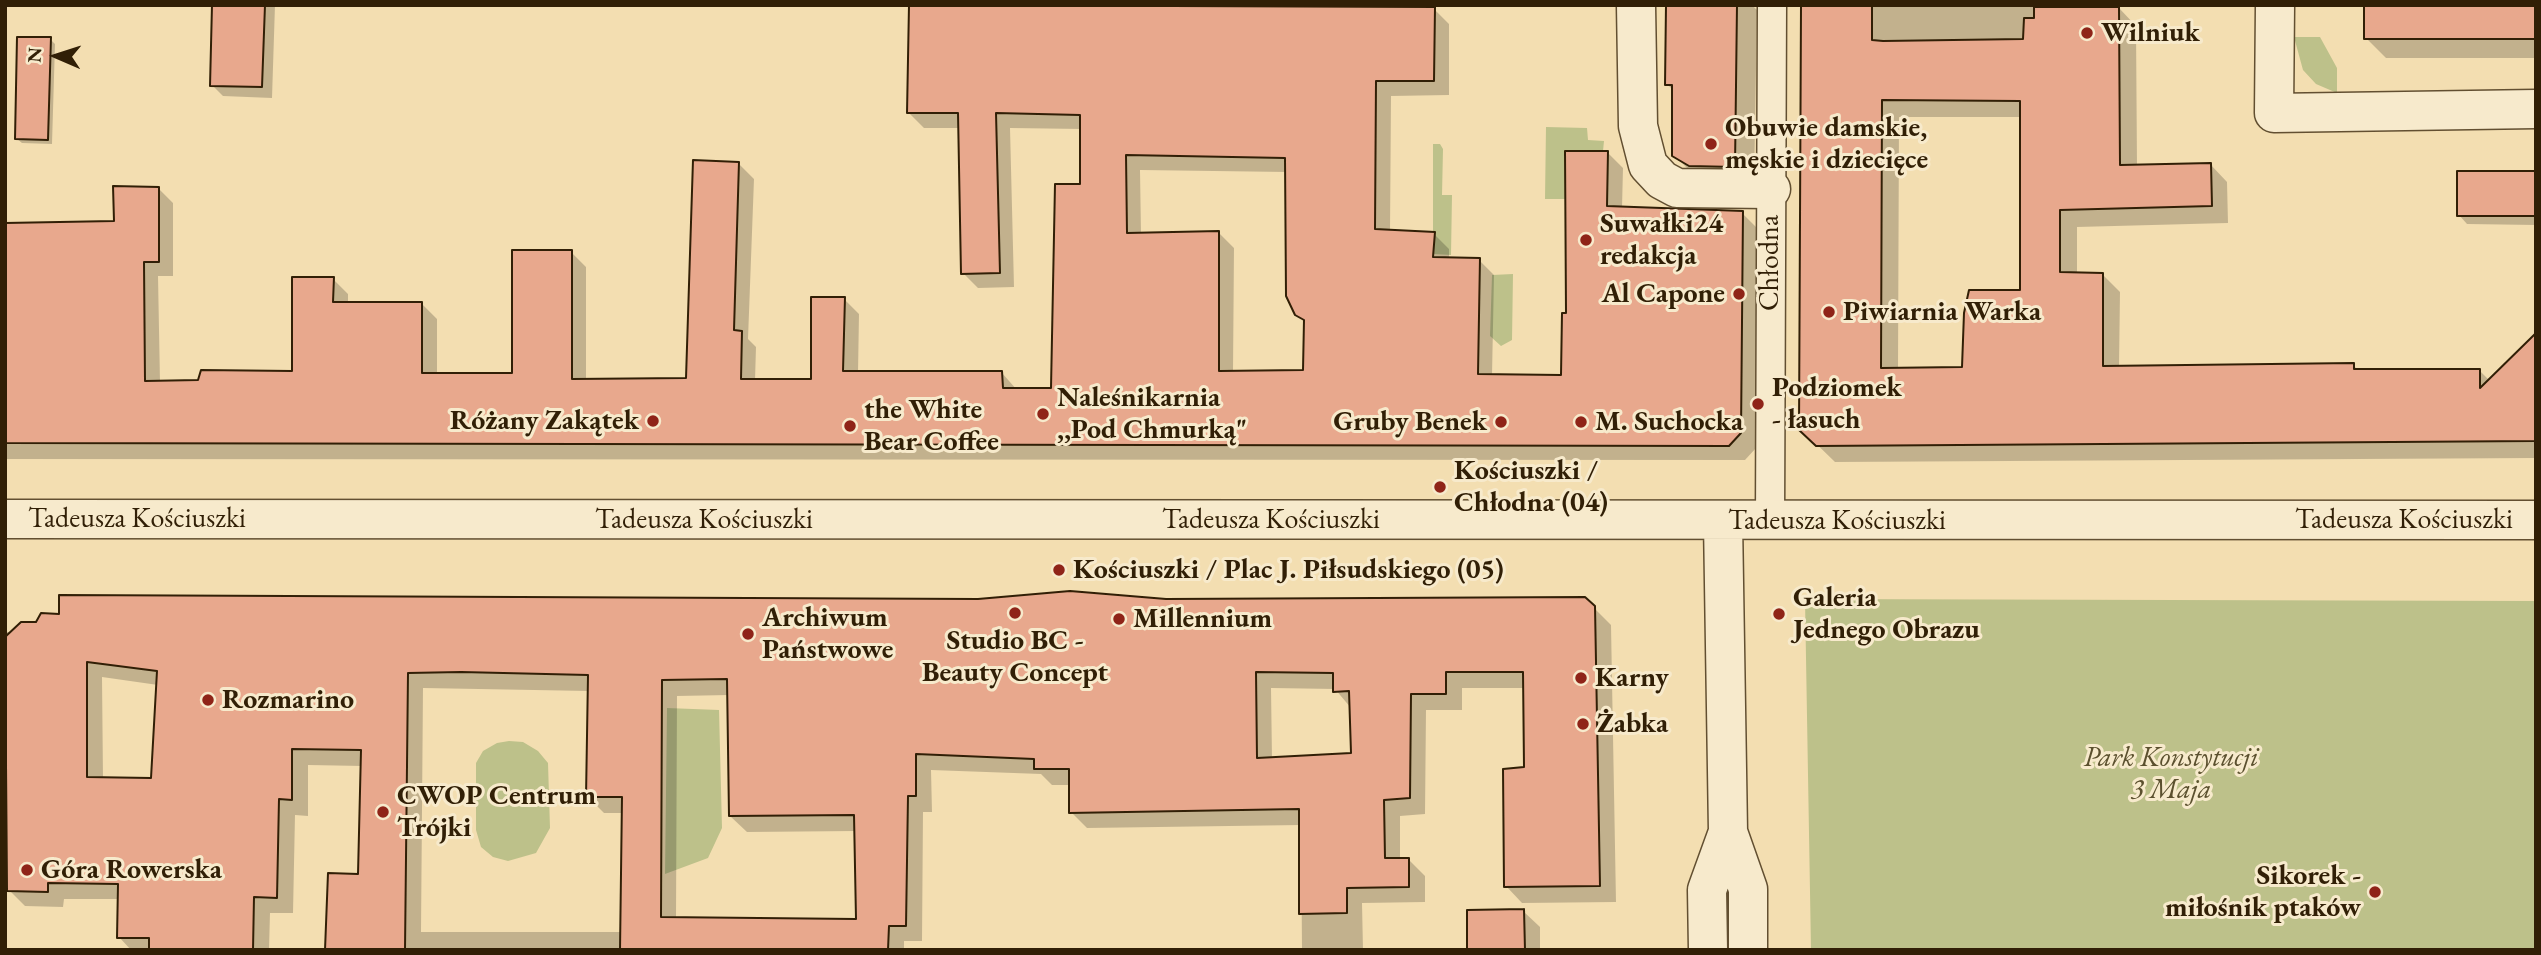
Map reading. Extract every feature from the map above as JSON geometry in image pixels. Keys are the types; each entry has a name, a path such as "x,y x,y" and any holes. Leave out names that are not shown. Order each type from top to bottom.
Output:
{"street":[{"path":"1636,5 1638,126 1648,165 1662,180 1676,188 1771,189"},
{"name":"Chłodna","path":"1770,520 1772,5"},
{"path":"2275,5 2274,113 2536,109"},
{"name":"Tadeusza Kościuszki","path":"5,519 2536,520"},
{"path":"1723,521 1728,832 1748,889 1748,950"},
{"path":"1708,950 1707,890 1728,832"}],"green space":[{"path":"2294,37 2320,37 2337,68 2337,93 2316,84 2303,70"},
{"path":"1546,127 1587,128 1588,140 1604,141 1603,151 1565,151 1565,199 1545,199"},
{"path":"1433,144 1440,144 1443,149 1442,195 1452,195 1451,255 1433,254"},
{"path":"1513,274 1512,340 1501,346 1490,336 1492,275"},
{"name":"Park Konstytucji 3 Maja","path":"1805,599 2536,601 2536,950 1811,950"},
{"path":"667,708 719,710 722,828 708,858 665,874"},
{"path":"523,742 538,751 548,763 550,828 536,853 508,861 493,857 481,847 476,830 476,763 483,751 497,743"}],"building":[{"path":"212,5 265,5 262,87 210,86"},
{"path":"909,5 1435,7 1434,81 1376,81 1375,229 1435,232 1433,257 1480,258 1478,374 1561,375 1562,313 1566,313 1565,151 1608,151 1607,206 1743,211 1741,433 1729,446 5,443 5,223 114,221 113,186 159,187 159,262 144,262 145,381 198,380 201,370 292,371 292,277 334,277 333,302 422,302 422,373 512,373 512,250 572,250 572,379 686,378 693,160 739,162 734,330 742,331 741,379 811,379 811,297 845,297 843,371 1002,371 1003,388 1051,388 1055,184 1080,184 1080,115 996,113 1000,273 961,274 958,113 907,113","holes":["1126,155 1285,158 1286,296 1295,315 1304,320 1303,370 1219,371 1219,231 1127,233"]},
{"path":"1666,5 1737,5 1735,167 1689,166 1672,156 1672,85 1665,85"},
{"path":"1801,5 1872,5 1872,40 1883,41 2023,39 2024,18 2034,18 2034,7 2119,7 2120,165 2211,163 2212,206 2060,210 2060,272 2103,273 2103,366 2354,363 2354,369 2480,369 2480,388 2536,333 2536,441 1816,446 1799,430","holes":["1882,100 2020,101 2020,290 1969,290 1964,313 1962,367 1881,368"]},
{"path":"2364,5 2536,5 2536,39 2364,39"},
{"path":"17,37 51,37 48,140 15,139"},
{"path":"2457,171 2536,171 2536,216 2457,216"},
{"path":"1070,591 1166,599 1585,597 1595,606 1600,886 1504,887 1503,769 1524,767 1523,672 1446,672 1446,694 1411,694 1410,798 1384,800 1385,858 1409,858 1409,887 1347,888 1347,913 1299,914 1299,809 1069,813 1069,769 1034,769 1034,759 916,754 916,796 908,796 906,926 889,926 888,950 620,950 622,797 586,797 588,675 461,672 408,673 405,950 325,950 328,873 358,874 361,750 292,749 292,800 279,799 277,898 254,897 253,950 149,950 149,938 117,938 118,884 48,883 48,892 7,891 5,637 21,622 36,622 41,613 59,614 59,595 978,599","holes":["87,662 157,671 151,778 87,777","1256,672 1333,673 1333,692 1349,691 1351,753 1257,758","727,679 729,816 854,815 856,919 661,917 662,680"]},
{"path":"1524,909 1525,950 1467,950 1467,910"}],"place":[{"name":"Wilniuk","path":"2087,33"},
{"name":"Obuwie damskie, męskie i dziecięce","path":"1711,144"},
{"name":"Suwałki24 redakcja","path":"1586,240"},
{"name":"Al Capone","path":"1739,294"},
{"name":"Piwiarnia Warka","path":"1829,312"},
{"name":"Podziomek - łasuch","path":"1758,404"},
{"name":"Naleśnikarnia ,,Pod Chmurką\"","path":"1043,414"},
{"name":"Różany Zakątek","path":"653,421"},
{"name":"Gruby Benek","path":"1501,422"},
{"name":"M. Suchocka","path":"1581,422"},
{"name":"the White Bear Coffee","path":"850,426"},
{"name":"Kościuszki / Chłodna (04)","path":"1440,487"},
{"name":"Kościuszki / Plac J. Piłsudskiego (05)","path":"1059,570"},
{"name":"Studio BC - Beauty Concept","path":"1015,613"},
{"name":"Galeria Jednego Obrazu","path":"1779,614"},
{"name":"Millennium","path":"1119,619"},
{"name":"Archiwum Państwowe","path":"748,634"},
{"name":"Karny","path":"1581,678"},
{"name":"Rozmarino","path":"208,700"},
{"name":"Żabka","path":"1583,724"},
{"name":"CWOP Centrum Trójki","path":"383,812"},
{"name":"Góra Rowerska","path":"27,870"},
{"name":"Sikorek - miłośnik ptaków","path":"2375,892"}]}
